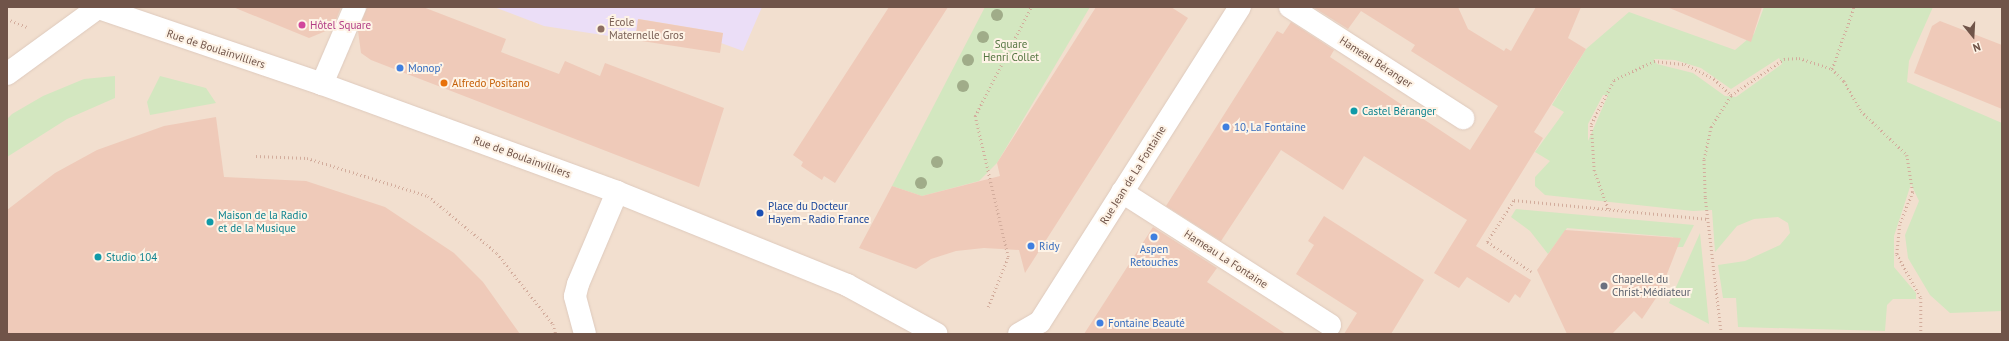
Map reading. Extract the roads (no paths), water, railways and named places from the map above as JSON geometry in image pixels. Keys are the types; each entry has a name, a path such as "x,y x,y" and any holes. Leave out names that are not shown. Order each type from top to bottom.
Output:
{"street":[{"path":"7,74 98,7"},
{"name":"Rue de Boulainvilliers","path":"98,7 322,84 617,192 846,285 937,334"},
{"path":"322,84 355,7"},
{"name":"Rue Jean de La Fontaine","path":"1019,334 1040,322 1240,7"},
{"name":"Hameau Béranger","path":"1290,7 1463,118"},
{"path":"585,334 577,309 578,284 617,192"},
{"name":"Hameau La Fontaine","path":"1122,192 1330,325"}],"place":[{"name":"Hôtel Square","path":"302,25"},
{"name":"École Maternelle Gros","path":"601,29"},
{"name":"Monop’","path":"400,68"},
{"name":"Alfredo Positano","path":"444,83"},
{"name":"Castel Béranger","path":"1354,111"},
{"name":"10, La Fontaine","path":"1226,127"},
{"name":"Place du Docteur Hayem - Radio France","path":"760,213"},
{"name":"Maison de la Radio et de la Musique","path":"210,222"},
{"name":"Aspen Retouches","path":"1154,237"},
{"name":"Ridy","path":"1031,246"},
{"name":"Studio 104","path":"98,257"},
{"name":"Chapelle du Christ-Médiateur","path":"1604,286"},
{"name":"Fontaine Beauté","path":"1100,323"}],"park label":[{"name":"Square Henri Collet","path":"1011,51"}]}
